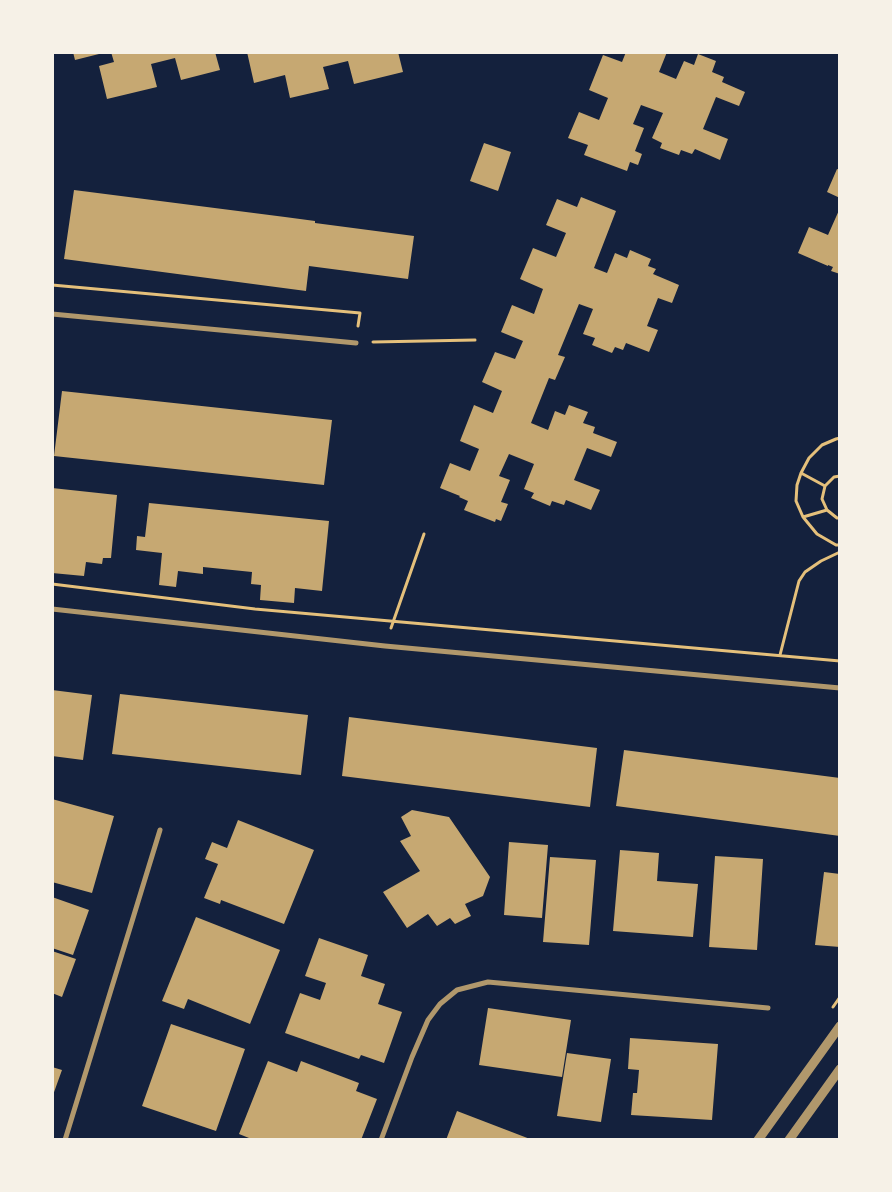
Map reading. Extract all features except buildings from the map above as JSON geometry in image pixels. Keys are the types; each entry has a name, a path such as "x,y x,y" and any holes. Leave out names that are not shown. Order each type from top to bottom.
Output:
{"street":[{"path":"52,314 356,343"},
{"path":"52,609 385,646 840,688"},
{"path":"68,1139 160,830"},
{"path":"381,1140 428,1020 440,1004 457,990 488,982 768,1008"},
{"path":"758,1140 840,1026"},
{"path":"789,1140 840,1069"}],"path":[{"path":"52,285 360,313 356,343 475,340"},
{"path":"840,438 822,445 809,458 797,485 796,501 803,517 817,534 836,545 840,545"},
{"path":"801,473 825,486"},
{"path":"840,476 834,477 825,486 822,499 827,510 837,518 840,518"},
{"path":"803,517 827,510"},
{"path":"385,646 424,534"},
{"path":"780,655 799,581 806,572 821,561 840,552"},
{"path":"52,584 255,609 840,660"}]}
